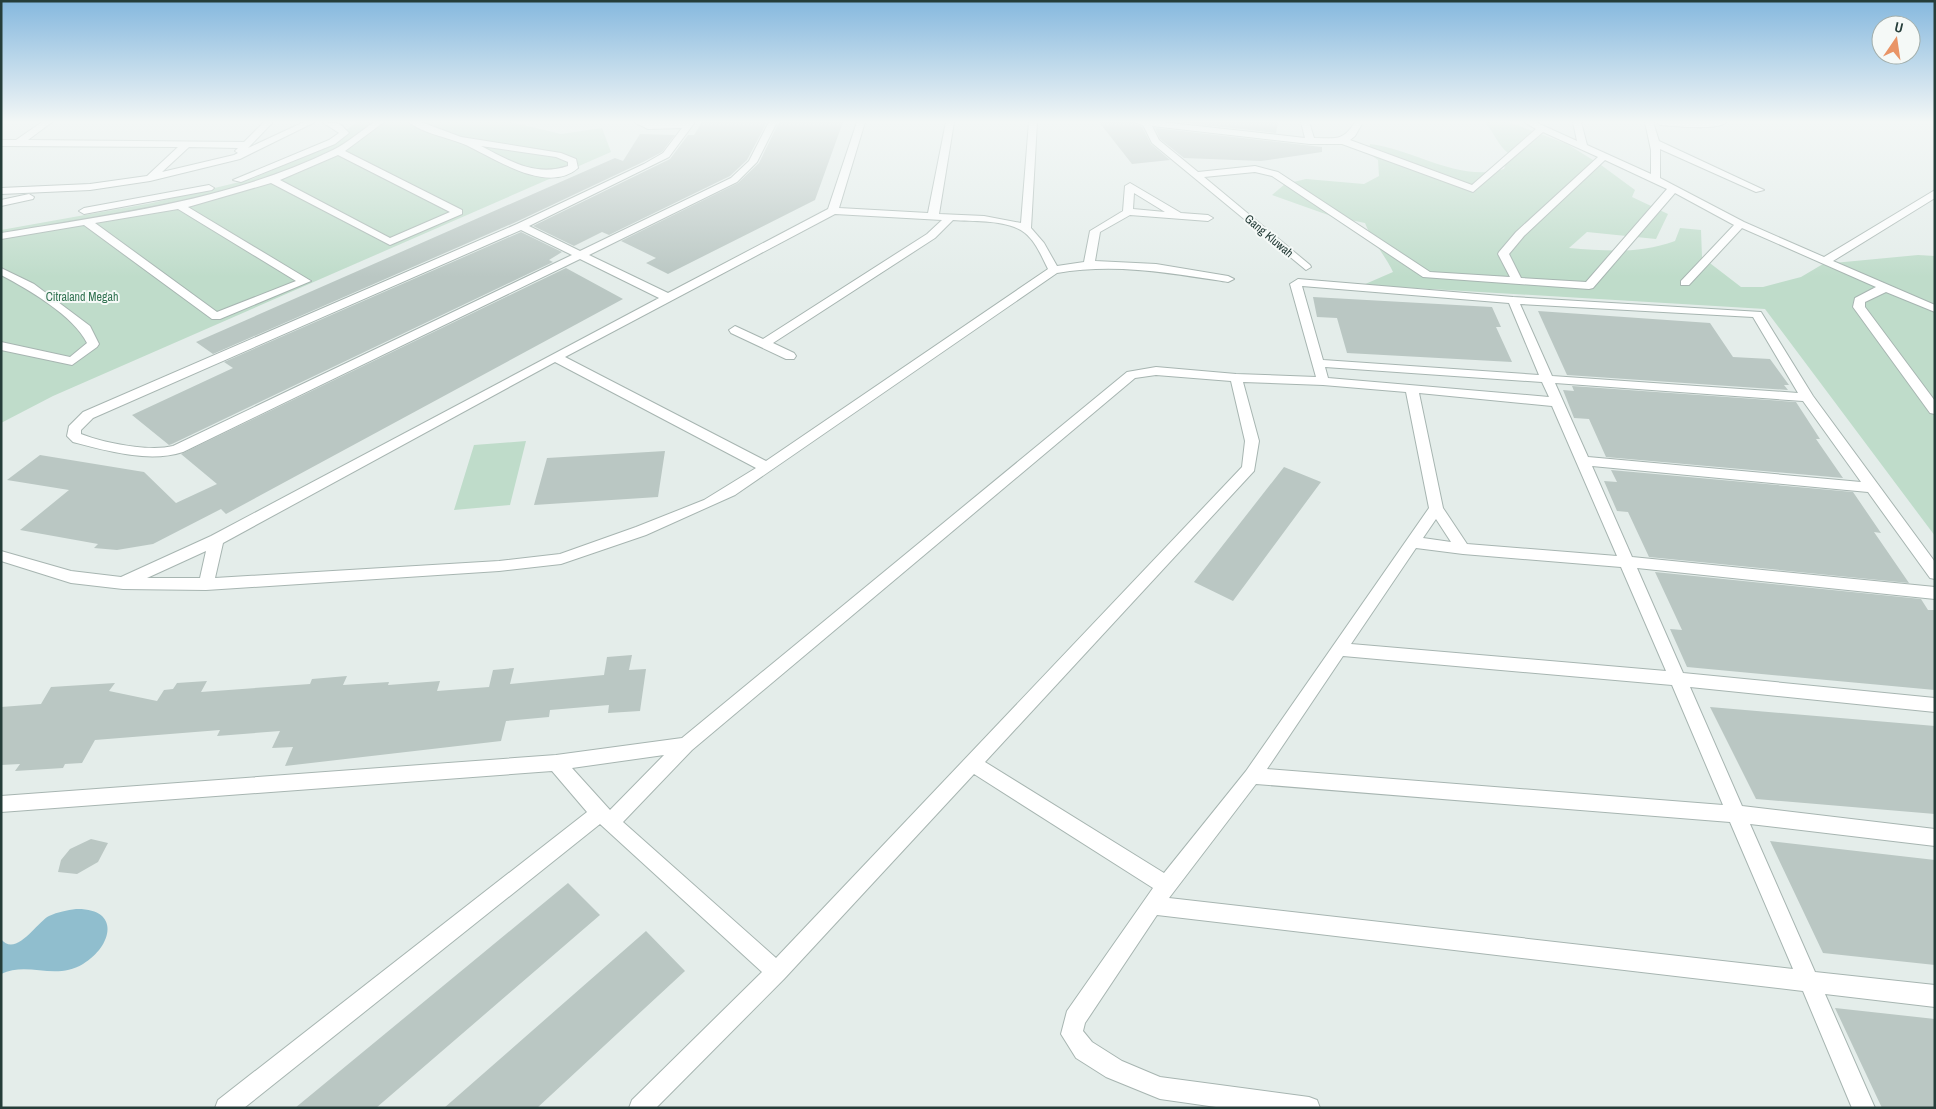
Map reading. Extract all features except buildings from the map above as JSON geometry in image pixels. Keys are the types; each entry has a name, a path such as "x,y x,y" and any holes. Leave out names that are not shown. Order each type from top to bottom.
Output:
{"street":[{"path":"147,200 150,178 155,174"},
{"path":"1,191 90,187 168,174"},
{"path":"32,221 214,187 254,174"},
{"path":"1,236 180,206 272,180 286,174"},
{"path":"272,180 390,242 458,212 383,174"},
{"path":"535,174 553,174"},
{"path":"628,174 521,226 88,415 74,429 74,436 122,449 155,452 172,450 203,438 744,174"},
{"path":"833,212 845,174"},
{"path":"933,216 941,174"},
{"path":"1026,229 1030,174"},
{"path":"1195,175 1205,174"},
{"path":"1274,174 1427,275 1589,286 1673,189"},
{"path":"1431,174 1472,189 1489,174"},
{"path":"1517,281 1504,254 1520,234 1585,174"},
{"path":"1643,174 1740,224 1884,288 1934,308"},
{"path":"1655,179 1656,174"},
{"path":"1723,174 1759,190"},
{"name":"Gang Kluwah","path":"1195,175 1306,267"},
{"path":"1128,212 1130,186 1180,216"},
{"path":"1,203 57,189"},
{"path":"1825,262 1935,193"},
{"path":"85,221 216,316 305,281 180,206"},
{"path":"122,583 216,540 556,357 833,212 951,217 1008,222 1032,232 1054,270"},
{"path":"1088,264 1095,232 1128,212 1208,218"},
{"path":"763,344 931,236 951,217"},
{"path":"1685,283 1740,224"},
{"path":"521,226 669,298"},
{"path":"1,556 71,577 122,583 206,584 499,566 561,559 642,531 709,503 730,492 1054,270 1088,264 1156,267 1228,279"},
{"path":"1,346 72,361 93,344 86,329 30,286 2,272"},
{"path":"1323,381 1296,284 1298,282 1513,300 1757,314 1807,397 1935,574"},
{"path":"1884,288 1863,296 1859,300 1859,307 1934,408"},
{"path":"1513,300 1556,402 1738,814 1864,1108"},
{"path":"735,330 790,356"},
{"path":"556,357 766,467"},
{"path":"1318,363 1807,397"},
{"path":"226,1108 605,817 686,745 1131,375 1165,371 1236,378 1323,381 1556,402"},
{"path":"640,1108 777,972 974,764 1249,468 1252,441 1236,378"},
{"path":"1412,390 1436,508 1464,549"},
{"path":"1582,461 1874,488"},
{"path":"1309,1108 1160,1088 1114,1069 1084,1050 1072,1034 1075,1019 1166,885 1252,776 1436,508"},
{"path":"206,584 216,540"},
{"path":"1412,542 1464,549 1628,562 1935,593"},
{"path":"1338,649 1679,679 1935,706"},
{"path":"1,804 556,763 686,745"},
{"path":"556,763 605,817 777,972"},
{"path":"974,764 1166,885"},
{"path":"1252,776 1738,814 1935,838"},
{"path":"1152,905 1935,996"}],"green space":[{"name":"Citraland Megah","path":"264,174 561,174 53,396 1,423 1,230 152,203 252,179"},
{"path":"1379,174 1613,174 1635,190 1632,197 1668,214 1656,239 1587,232 1569,248 1610,251 1636,250 1675,241 1680,228 1701,230 1702,257 1741,287 1763,287 1801,277 1823,264 1918,255 1935,256 1935,536 1765,309 1363,285 1393,272 1365,223 1331,216 1272,195 1285,184 1306,179 1364,184 1379,176"},
{"path":"526,441 510,505 454,510 474,445"}],"water":[{"path":"90,910 100,915 106,921 108,929 106,938 101,948 93,956 73,969 52,971 21,969 1,974 1,939 7,944 20,942 49,916 62,911"}]}
